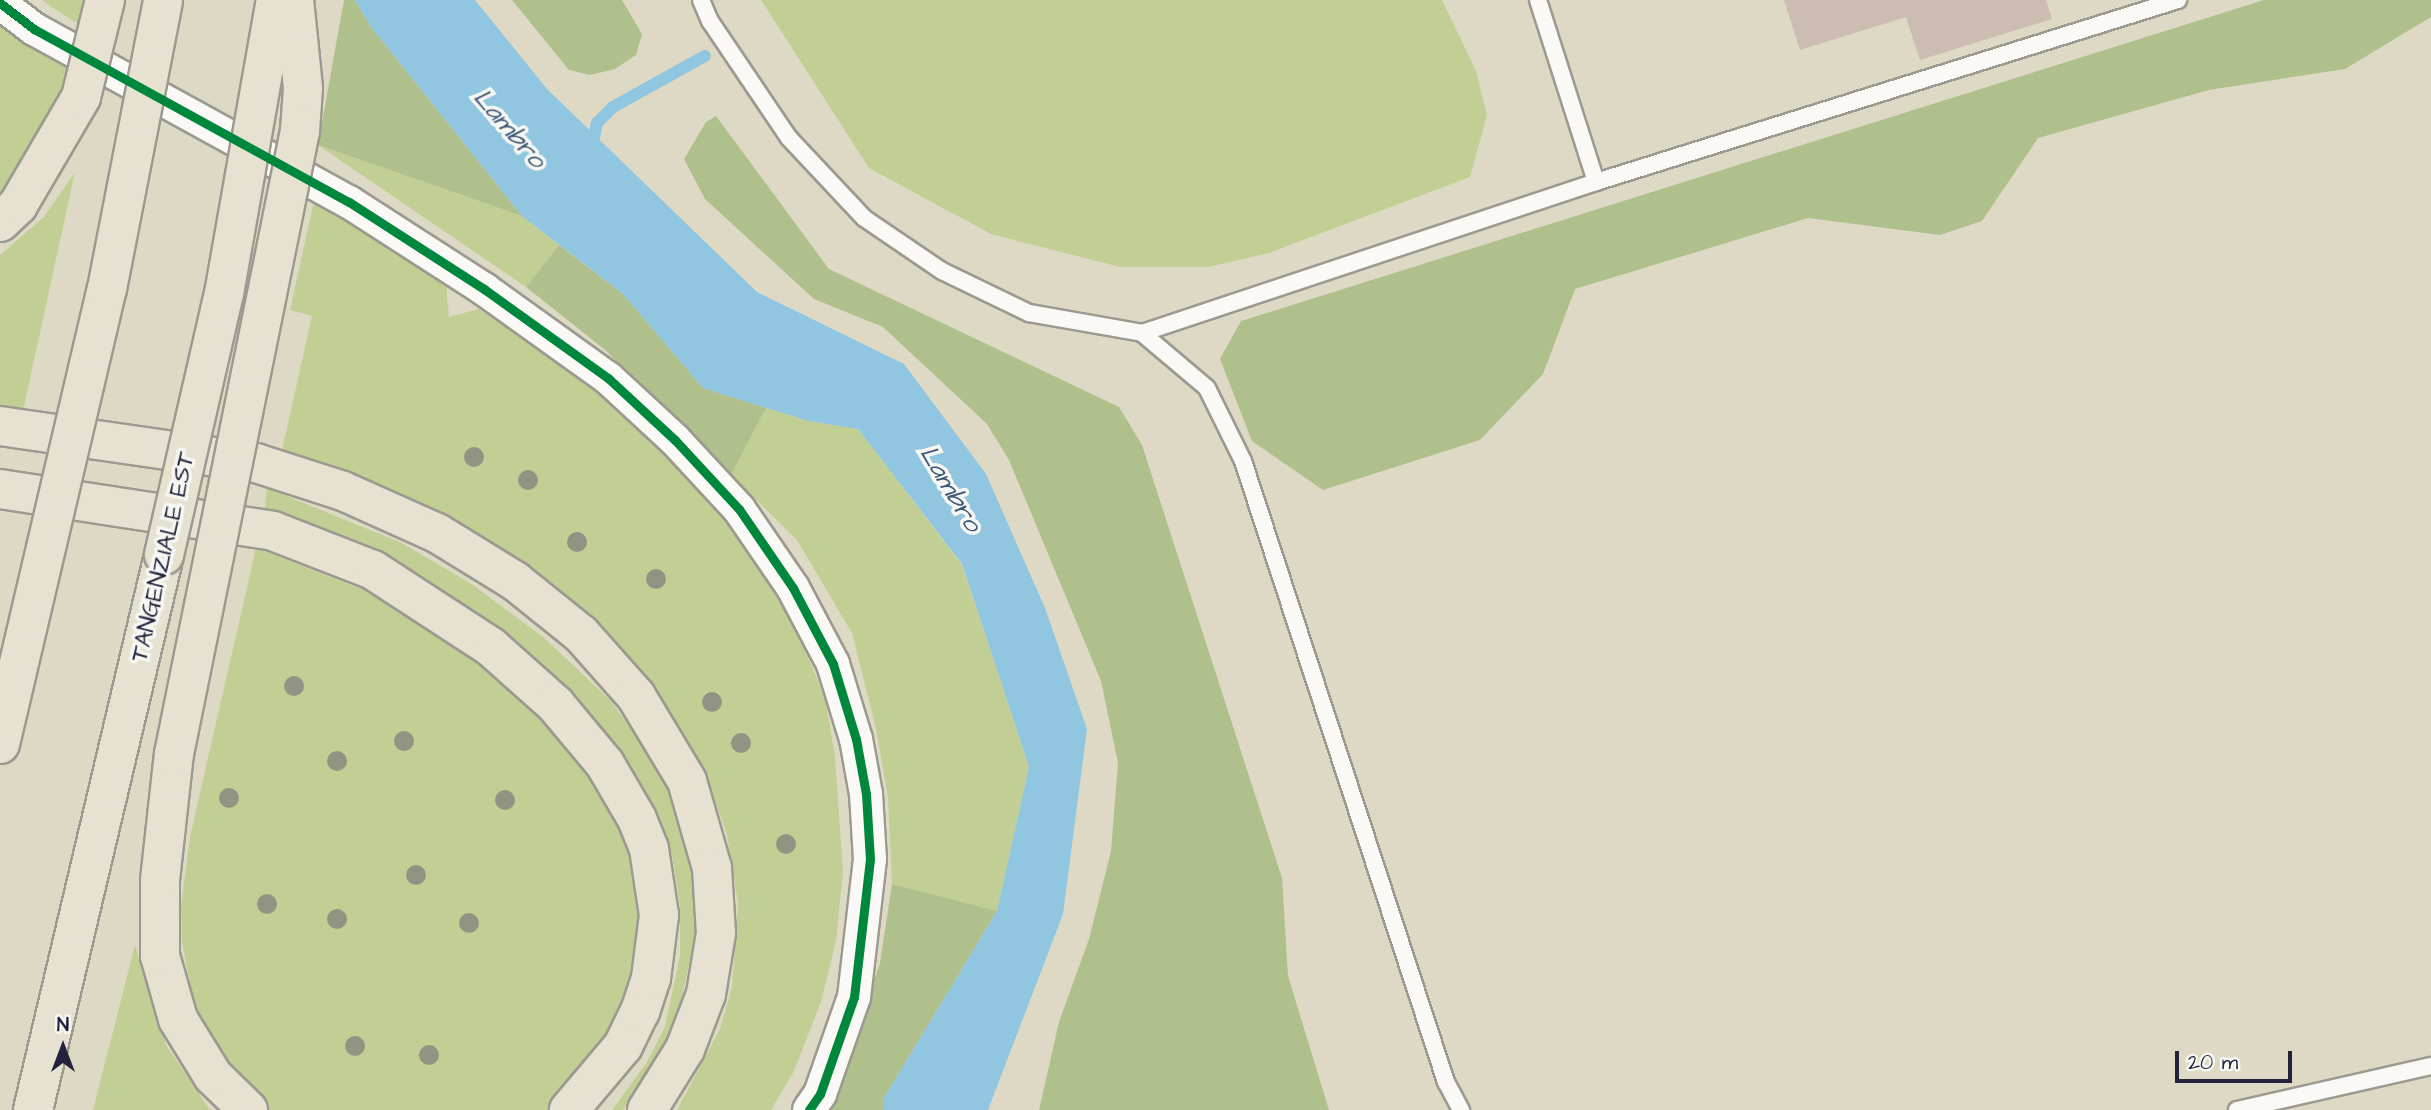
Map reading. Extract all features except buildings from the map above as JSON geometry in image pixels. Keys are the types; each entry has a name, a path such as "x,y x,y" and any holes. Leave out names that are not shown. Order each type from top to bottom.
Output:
{"highway":[{"path":"0,222 18,205 81,97 106,0"},
{"path":"0,744 127,197 163,0"},
{"name":"TANGENZIALE EST","path":"33,1110 221,307 276,0"},
{"path":"248,1110 213,1076 178,1019 160,956 160,880 174,754 300,131 303,88 294,0"},
{"path":"0,426 256,463 343,491 437,533 514,581 581,634 636,696 687,781 712,867 716,933 706,994 685,1049 647,1110"},
{"path":"0,489 273,531 373,570 491,647 555,704 621,790 649,849 656,886 657,945 640,1011 616,1055 569,1110"}],"street":[{"path":"0,3 34,29 349,202 484,289 607,378 675,440 739,509 793,588 833,664 856,739 866,794 870,859 854,997 824,1084 809,1110"}],"lane":[{"path":"701,0 710,21 789,138 864,218 942,271 1029,313 1142,333 1596,182 2178,0"},
{"path":"1538,0 1596,182"},
{"path":"1142,333 1207,388 1243,461 1446,1082 1461,1110"},
{"path":"2237,1110 2431,1066"}],"green space":[{"path":"42,0 84,0 80,25 53,8"},
{"path":"344,0 355,0 371,27 522,216 318,145"},
{"path":"512,0 622,0 642,34 636,55 615,69 590,75 569,70"},
{"path":"761,0 1442,0 1476,71 1487,115 1470,177 1269,253 1208,267 1120,267 991,234 869,168"},
{"path":"2264,0 2431,0 2431,17 2345,69 2209,90 2038,138 1982,221 1940,235 1808,218 1575,289 1543,374 1480,440 1323,490 1252,441 1220,359 1241,321"},
{"path":"0,24 70,69 49,127 27,166 0,196"},
{"path":"716,116 829,269 1119,407 1142,445 1282,878 1288,976 1329,1110 1039,1110 1059,1022 1089,939 1111,851 1118,763 1101,681 1009,460 987,424 883,327 814,299 705,199 684,159 706,122"},
{"path":"318,145 522,216 559,245 526,287"},
{"path":"75,172 23,411 0,408 0,255 44,217"},
{"path":"314,201 446,284 449,317 479,309 581,379 648,434 708,498 767,574 801,641 825,697 835,757 843,872 836,941 821,1002 794,1071 771,1110 677,1110 720,1029 732,987 738,903 727,835 704,769 663,707 618,654 281,455 312,316 290,310"},
{"path":"559,245 623,294 703,388 766,408 731,475 604,349 526,287"},
{"path":"766,408 808,421 858,429 962,565 1029,767 997,911 892,884 888,798 876,728 852,633 797,540 731,475"},
{"path":"267,488 402,543 473,585 543,637 610,700 651,757 674,799 693,871 695,936 679,1012 664,1049 623,1110 612,1110 647,1062 665,1027 680,956 680,906 672,855 646,792 598,727 530,654 446,596 264,514"},
{"path":"256,548 384,598 464,647 523,697 600,781 641,873 641,940 629,1003 557,1110 267,1110 236,1081 196,1015 182,942 181,906 190,837"},
{"path":"892,884 997,911 884,1098 884,1110 819,1110 839,1084 880,963"},
{"path":"135,945 166,1045 210,1110 93,1110"}],"water":[{"name":"Lambro","path":"355,0 475,0 547,89 757,292 904,364 986,474 1045,608 1087,729 1063,914 988,1110 884,1110 884,1098 997,911 1029,767 962,564 858,429 808,421 703,388 623,294 522,216 371,27"}],"waterway":[{"path":"591,151 597,123 613,107 705,56"}],"cycle path":[{"path":"0,3 34,29 349,202 484,289 608,378 675,440 739,509 793,588 833,664 856,739 866,794 870,859 854,997 820,1094 809,1110"}]}
